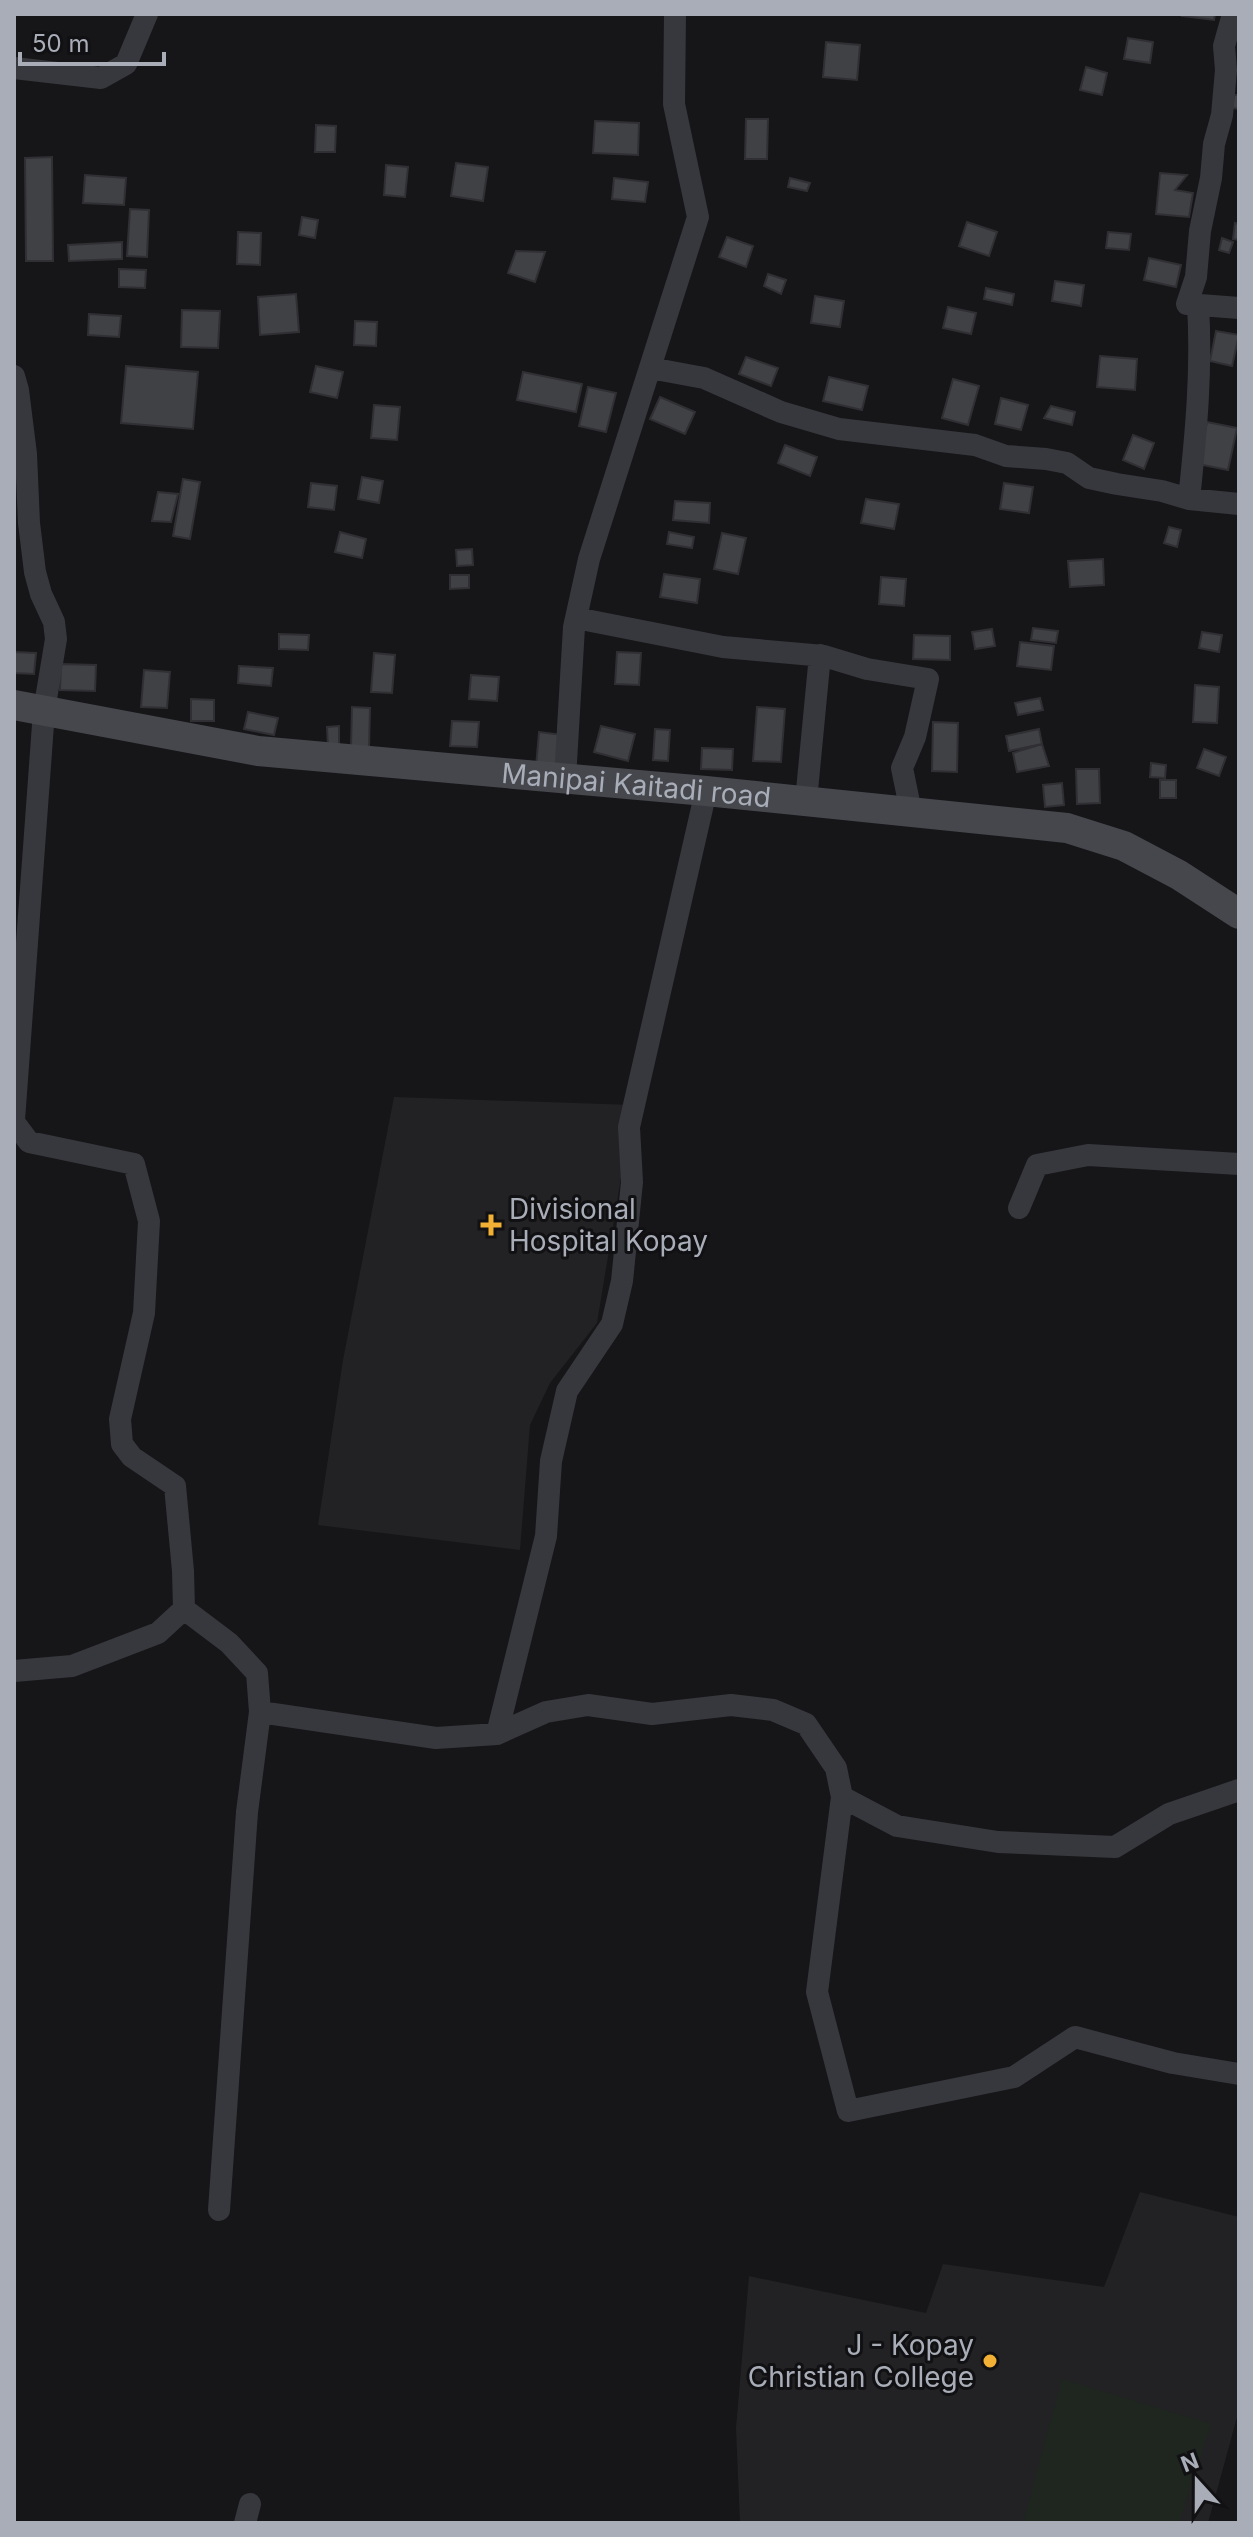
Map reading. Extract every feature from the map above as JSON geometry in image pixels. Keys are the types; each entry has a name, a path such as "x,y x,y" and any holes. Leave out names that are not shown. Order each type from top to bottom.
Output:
{"main road":[{"name":"Manipai Kaitadi road","path":"14,705 258,751 706,791 1067,828 1124,846 1179,875 1239,914"}],"street":[{"path":"14,68 101,78 126,64 147,14"},
{"path":"565,779 576,618 589,559 698,217 674,104 675,14"},
{"path":"1233,14 1224,46 1226,70 1222,115 1214,144 1211,178 1200,231 1196,277 1187,304 1239,308"},
{"path":"1189,499 1199,411 1198,305"},
{"path":"650,368 704,378 781,412 839,429 975,445 1006,456 1067,463 1089,478 1189,499 1239,504"},
{"path":"14,376 26,454 35,572 54,622 56,639 44,711 14,1121 29,1142 134,1164 149,1221 144,1313 120,1419 122,1444 132,1457 175,1486 184,1609 158,1633 72,1666 14,1671"},
{"path":"576,618 723,647 820,655 867,669 928,679 915,737 902,768 911,812"},
{"path":"806,801 820,655"},
{"path":"497,1734 546,1536 551,1461 567,1391 612,1324 622,1281 632,1182 629,1127 706,791"},
{"path":"1019,1208 1037,1165 1075,1157 1088,1155 1239,1164"},
{"path":"184,1609 229,1643 257,1673 260,1712 247,1812 219,2210"},
{"path":"260,1712 436,1738 497,1734 546,1712 588,1705 652,1714 731,1705 773,1710 806,1724 836,1768 842,1797 817,1992 848,2111 1014,2077 1075,2037 1173,2063 1239,2074"},
{"path":"842,1797 897,1826 998,1842 1115,1847 1169,1814 1239,1790"}],"shaded area":[{"name":"Divisional Hospital Kopay","path":"394,1097 633,1105 597,1323 550,1383 530,1425 520,1550 318,1525 343,1360"},
{"name":"J - Kopay Christian College","path":"1140,2192 1239,2217 1239,2410 1208,2523 740,2523 736,2428 749,2276 926,2313 943,2264 1104,2287"},
{"path":"1062,2379 1211,2424 1179,2523 1023,2523"}],"building":[{"path":"1183,14 1215,14 1214,20"},
{"path":"1128,38 1153,42 1150,63 1124,59"},
{"path":"826,42 860,45 857,80 823,77"},
{"path":"1086,67 1107,73 1102,95 1080,90"},
{"path":"1234,95 1239,95 1239,109 1232,108"},
{"path":"746,119 768,119 767,159 745,159"},
{"path":"595,121 639,123 638,155 593,153"},
{"path":"316,125 336,126 335,152 315,152"},
{"path":"52,157 53,261 26,261 25,158"},
{"path":"456,163 488,167 483,201 451,196"},
{"path":"386,165 408,167 405,197 384,195"},
{"path":"1160,173 1187,175 1175,190 1193,193 1189,217 1156,214"},
{"path":"85,175 126,178 124,205 83,203"},
{"path":"614,178 648,182 645,202 612,199"},
{"path":"790,178 810,183 807,191 788,187"},
{"path":"130,209 149,210 147,257 127,256"},
{"path":"302,217 318,220 315,238 299,235"},
{"path":"967,222 997,232 989,256 959,246"},
{"path":"1235,223 1239,224 1239,240 1233,239"},
{"path":"238,232 261,233 260,265 237,264"},
{"path":"1108,232 1131,234 1129,250 1106,248"},
{"path":"727,237 753,246 746,267 719,257"},
{"path":"1222,238 1233,242 1229,253 1219,250"},
{"path":"122,242 122,259 69,261 68,245"},
{"path":"516,251 545,252 535,282 508,273"},
{"path":"1149,258 1181,265 1176,287 1144,280"},
{"path":"119,269 146,270 145,288 119,287"},
{"path":"768,274 786,280 781,294 764,286"},
{"path":"1055,281 1084,285 1081,306 1052,301"},
{"path":"986,288 1014,294 1012,305 984,299"},
{"path":"296,294 299,332 260,335 258,297"},
{"path":"815,296 844,301 840,327 811,323"},
{"path":"948,307 976,313 971,334 943,328"},
{"path":"182,310 220,311 218,348 181,347"},
{"path":"89,314 121,316 119,337 88,335"},
{"path":"355,321 377,322 376,346 354,345"},
{"path":"1216,331 1239,335 1232,366 1210,361"},
{"path":"1100,356 1137,359 1135,390 1097,387"},
{"path":"746,357 778,368 771,386 739,374"},
{"path":"126,366 198,372 193,429 121,423"},
{"path":"316,366 343,372 337,398 310,392"},
{"path":"523,372 582,384 576,412 517,400"},
{"path":"829,377 868,386 862,410 823,401"},
{"path":"953,379 979,386 968,425 942,418"},
{"path":"588,387 616,393 606,432 579,426"},
{"path":"660,397 695,412 685,434 650,419"},
{"path":"1001,398 1028,405 1021,430 995,424"},
{"path":"374,405 400,407 397,440 371,438"},
{"path":"1051,406 1075,412 1072,425 1044,418"},
{"path":"1207,422 1237,428 1228,470 1198,464"},
{"path":"1133,435 1154,443 1144,469 1123,460"},
{"path":"785,445 817,457 810,476 778,463"},
{"path":"362,477 383,481 379,503 358,499"},
{"path":"183,479 200,482 190,539 173,536"},
{"path":"311,483 337,486 334,510 308,507"},
{"path":"1004,483 1033,487 1029,513 1000,509"},
{"path":"158,492 178,494 171,522 152,521"},
{"path":"866,499 899,504 894,529 861,523"},
{"path":"675,501 710,503 709,523 673,520"},
{"path":"1169,527 1181,530 1177,547 1164,543"},
{"path":"340,532 366,539 362,558 335,552"},
{"path":"669,532 694,537 692,548 667,544"},
{"path":"722,533 746,538 738,574 714,569"},
{"path":"472,549 473,565 457,566 456,550"},
{"path":"1103,559 1104,585 1070,587 1068,561"},
{"path":"664,574 700,579 697,603 660,597"},
{"path":"450,575 469,575 469,588 450,589"},
{"path":"881,577 906,579 904,606 879,604"},
{"path":"1033,628 1058,631 1056,643 1031,640"},
{"path":"992,629 995,646 975,649 972,632"},
{"path":"1202,632 1222,635 1219,652 1199,648"},
{"path":"279,634 309,635 308,650 279,649"},
{"path":"914,635 950,636 950,660 913,659"},
{"path":"1020,642 1054,646 1051,670 1017,666"},
{"path":"14,652 36,653 34,674 14,673"},
{"path":"617,652 641,653 639,685 615,684"},
{"path":"374,653 395,655 392,693 371,692"},
{"path":"61,664 96,665 95,691 60,690"},
{"path":"239,666 273,668 271,686 238,683"},
{"path":"144,670 170,672 167,708 141,707"},
{"path":"471,675 499,677 497,701 469,699"},
{"path":"1195,685 1219,687 1217,723 1193,722"},
{"path":"1040,698 1043,710 1018,715 1015,703"},
{"path":"191,699 214,700 214,721 191,721"},
{"path":"352,707 370,708 369,749 351,748"},
{"path":"757,707 785,709 781,762 753,761"},
{"path":"248,712 278,718 274,735 244,729"},
{"path":"452,721 479,722 477,747 450,746"},
{"path":"933,722 958,723 957,772 932,771"},
{"path":"339,726 339,746 328,747 327,727"},
{"path":"601,726 635,734 628,761 594,752"},
{"path":"655,729 670,730 668,761 653,760"},
{"path":"1039,729 1042,744 1009,751 1006,736"},
{"path":"539,732 563,735 559,769 536,767"},
{"path":"1042,744 1049,766 1017,772 1013,753"},
{"path":"702,748 733,749 732,770 701,769"},
{"path":"1204,749 1226,757 1219,776 1197,768"},
{"path":"1151,763 1166,765 1165,778 1150,777"},
{"path":"1076,769 1099,769 1100,803 1077,804"},
{"path":"1160,780 1176,780 1176,798 1160,798"},
{"path":"1062,783 1064,805 1045,807 1043,785"}],"place":[{"name":"Divisional Hospital Kopay","path":"491,1225"},
{"name":"J - Kopay Christian College","path":"990,2361"}]}
